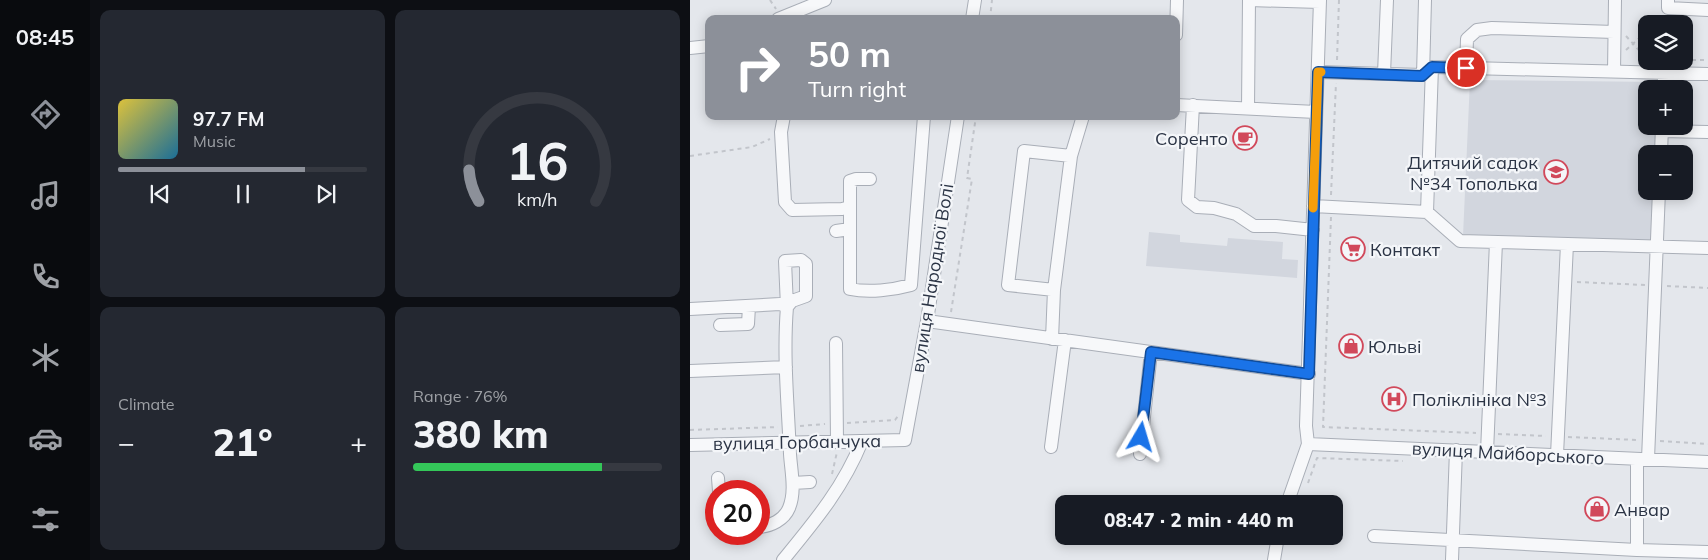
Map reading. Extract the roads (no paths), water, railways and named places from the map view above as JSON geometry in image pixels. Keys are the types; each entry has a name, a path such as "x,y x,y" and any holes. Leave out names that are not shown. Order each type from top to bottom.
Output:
{"street":[{"path":"788,15 825,0"},
{"path":"973,15 975,0"},
{"path":"1177,0 1177,15"},
{"path":"1248,108 1249,0 1320,1 1306,426 1308,444 1290,495"},
{"path":"1384,74 1387,0"},
{"path":"1424,0 1427,71 1427,212"},
{"path":"1614,66 1615,0"},
{"path":"1668,0 1668,8 1708,10"},
{"path":"1466,68 1467,39 1477,30 1492,28 1614,27"},
{"path":"690,48 705,46"},
{"path":"1318,72 1384,74 1466,68 1614,66 1664,73 1708,74"},
{"path":"1664,73 1664,80"},
{"path":"1180,104 1316,112"},
{"path":"1192,105 1188,200 1197,207 1214,208 1236,214 1254,226 1313,230"},
{"path":"783,120 781,132 784,202 792,210 842,209 850,207"},
{"path":"870,179 856,179 850,182 850,289 899,289 912,286 924,120"},
{"name":"вулиця Народної Волі","path":"905,440 927,321 957,120"},
{"path":"1051,447 1058,340 1054,290 1071,156 1082,120"},
{"path":"1693,131 1708,132"},
{"path":"1054,290 1008,285 1024,150 1071,156"},
{"path":"1629,553 1642,459 1648,441 1659,200"},
{"path":"1313,206 1427,212 1460,241 1708,248"},
{"path":"836,231 850,229"},
{"path":"1487,452 1496,242"},
{"path":"1557,455 1566,244"},
{"path":"690,308 780,304 787,307 786,367 793,483 790,507 785,514 770,526"},
{"path":"720,326 748,324 749,306"},
{"path":"927,321 1309,374"},
{"path":"836,343 838,441"},
{"path":"1140,454 1151,352"},
{"path":"690,371 786,367"},
{"name":"вулиця Горбанчука","path":"690,444 905,440"},
{"path":"783,560 833,497 851,466 862,441"},
{"name":"вулиця Майборського","path":"1308,444 1708,462"},
{"path":"1452,560 1456,450"},
{"path":"793,483 810,482"},
{"path":"1374,536 1629,553 1708,552"},
{"path":"1274,560 1276,545"}],"place":[{"name":"Соренто","path":"1245,138"},
{"name":"Дитячий садок №34 Тополька","path":"1556,172"},
{"name":"Контакт","path":"1353,249"},
{"name":"Юльві","path":"1351,346"},
{"name":"Поліклініка №3","path":"1394,399"},
{"name":"Анвар","path":"1597,509"}]}
